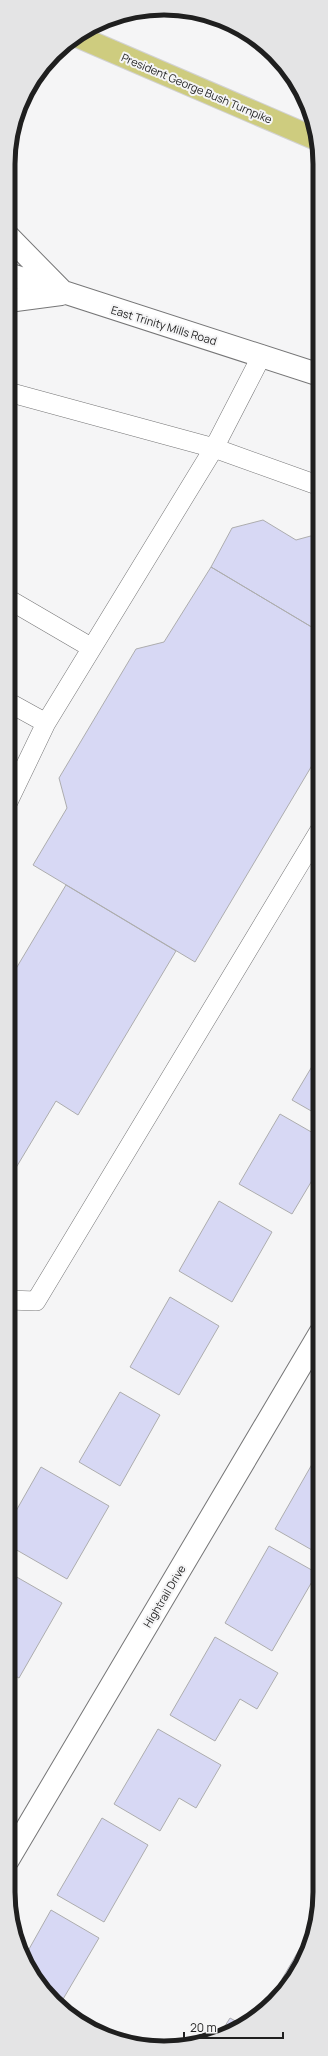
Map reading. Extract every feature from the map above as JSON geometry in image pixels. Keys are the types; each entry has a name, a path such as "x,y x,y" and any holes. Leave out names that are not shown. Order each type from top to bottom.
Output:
{"highway":[{"name":"President George Bush Turnpike","path":"83,39 310,137"}],"street":[{"path":"15,243 64,293"},
{"name":"East Trinity Mills Road","path":"15,276 313,373"},
{"path":"15,300 64,293"},
{"name":"Hightrail Drive","path":"15,1848 313,1344"}],"lane":[{"path":"15,787 46,723 214,448 262,356"},
{"path":"15,394 214,448 313,483"},
{"path":"15,603 92,648"},
{"path":"15,706 46,723"},
{"path":"15,1300 36,1301 313,842"}],"building":[{"path":"263,520 296,540 313,535 313,628 211,567 232,528"},
{"path":"211,567 313,628 313,764 195,962 33,865 67,808 59,778 136,649 164,642"},
{"path":"66,885 176,951 78,1115 56,1101 15,1169 15,970"},
{"path":"313,1065 313,1112 292,1100"},
{"path":"280,1114 313,1133 313,1179 292,1214 239,1184"},
{"path":"219,1201 272,1232 232,1302 179,1271"},
{"path":"170,1297 219,1326 179,1395 130,1367"},
{"path":"120,1392 160,1415 120,1486 79,1462"},
{"path":"313,1462 313,1551 275,1529"},
{"path":"41,1467 109,1506 67,1579 15,1549 15,1513"},
{"path":"269,1546 313,1571 313,1580 272,1651 225,1623"},
{"path":"15,1576 62,1603 19,1678 15,1676"},
{"path":"215,1637 278,1673 257,1709 240,1699 215,1741 170,1715"},
{"path":"158,1729 221,1765 196,1808 179,1798 160,1831 114,1804"},
{"path":"102,1818 148,1845 104,1922 57,1895"},
{"path":"51,1910 99,1938 62,2000 40,1975 27,1952"},
{"path":"305,1939 298,1958 284,1980 282,1979"},
{"path":"230,2018 237,2022 230,2026 223,2029"}]}
